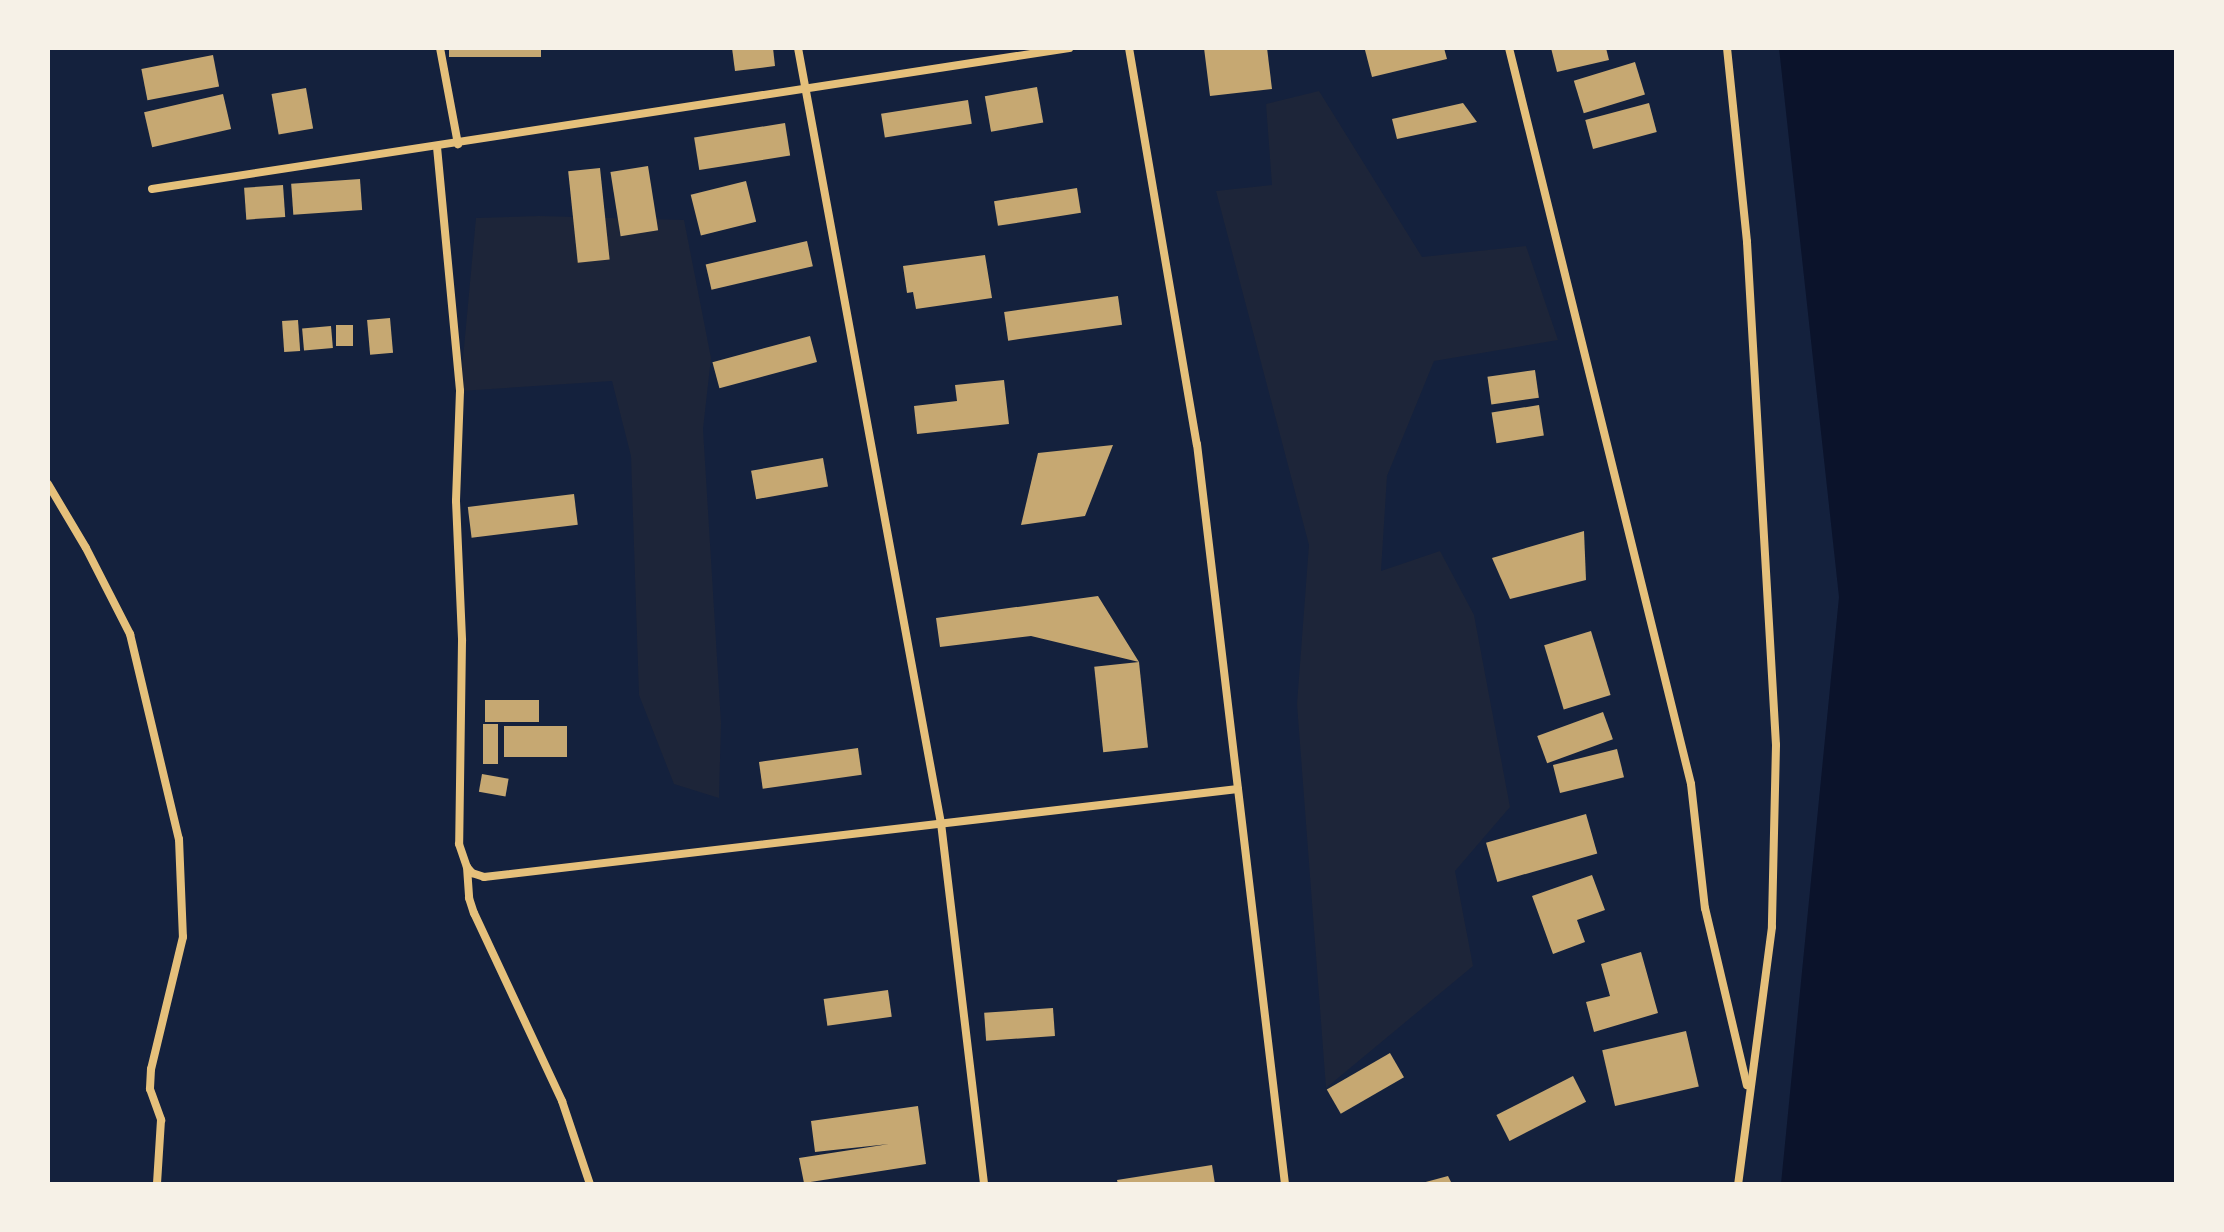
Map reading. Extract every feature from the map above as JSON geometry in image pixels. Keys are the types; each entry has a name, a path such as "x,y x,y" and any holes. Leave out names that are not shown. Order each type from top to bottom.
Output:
{"street":[{"path":"440,48 458,144"},
{"path":"798,48 941,823 984,1184"},
{"path":"152,189 1069,48"},
{"path":"1129,48 1197,444 1285,1184"},
{"path":"1509,48 1691,784 1705,908 1748,1090"},
{"path":"1727,48 1747,242 1776,745 1772,927 1748,1090 1738,1184"},
{"path":"437,147 460,391 456,501 462,641 458,831 474,913 562,1101 590,1184"},
{"path":"48,484 86,548 130,634 179,839 183,937 151,1069 150,1089 161,1120 157,1184"},
{"path":"467,867 472,873 484,877 1238,789"}],"shaded area":[{"path":"1779,48 2176,48 2176,1184 1781,1184 1839,597"},
{"path":"1319,91 1422,257 1526,246 1558,340 1434,361 1387,476 1381,571 1440,551 1474,615 1510,807 1455,871 1473,966 1326,1088 1297,704 1309,545 1216,191 1272,185 1266,104"},
{"path":"539,216 684,220 711,358 703,429 721,723 719,798 674,784 639,695 631,456 612,381 460,391 476,218"}],"building":[{"path":"449,48 541,48 541,57 449,57"},
{"path":"732,48 773,48 775,66 735,71"},
{"path":"1204,48 1267,48 1272,89 1210,96"},
{"path":"1444,48 1447,59 1372,77 1365,50"},
{"path":"1551,48 1606,48 1609,60 1557,72"},
{"path":"213,55 219,86 147,100 141,69"},
{"path":"1635,62 1645,95 1584,113 1574,81"},
{"path":"1037,87 1043,122 991,132 985,96"},
{"path":"306,88 313,128 279,134 272,94"},
{"path":"223,94 231,129 152,147 144,112"},
{"path":"968,100 972,124 885,137 881,114"},
{"path":"1463,103 1477,122 1397,139 1392,119"},
{"path":"1649,103 1657,132 1593,149 1585,120"},
{"path":"785,123 790,156 699,170 694,137"},
{"path":"648,166 658,230 621,236 610,172"},
{"path":"600,168 610,259 578,263 568,171"},
{"path":"360,179 362,210 293,215 291,184"},
{"path":"746,181 756,222 701,236 691,195"},
{"path":"283,185 285,217 246,220 244,188"},
{"path":"1077,188 1081,213 998,226 994,201"},
{"path":"807,241 813,266 712,290 706,264"},
{"path":"985,255 992,298 916,309 913,292 907,293 903,266"},
{"path":"1118,296 1122,325 1008,341 1004,312"},
{"path":"390,318 393,353 370,355 367,320"},
{"path":"298,320 300,351 284,352 282,321"},
{"path":"336,325 353,325 353,346 336,346"},
{"path":"331,326 333,348 304,350 302,329"},
{"path":"810,336 817,362 719,388 712,362"},
{"path":"1535,370 1539,398 1491,404 1487,377"},
{"path":"1004,380 1009,424 917,434 914,406 957,401 955,385"},
{"path":"1539,405 1544,436 1496,443 1492,413"},
{"path":"1113,445 1085,516 1021,525 1038,453"},
{"path":"823,458 828,487 756,499 751,471"},
{"path":"574,494 578,525 472,538 468,507"},
{"path":"1584,531 1586,580 1510,599 1492,558"},
{"path":"1098,596 1139,662 1031,636 940,647 936,618"},
{"path":"1591,631 1611,695 1564,709 1544,645"},
{"path":"1139,662 1148,748 1103,752 1094,667"},
{"path":"485,700 539,700 539,722 485,722"},
{"path":"1603,712 1613,739 1547,763 1537,736"},
{"path":"483,724 498,724 498,764 483,764"},
{"path":"504,726 567,726 567,757 504,757"},
{"path":"858,748 862,775 763,789 759,762"},
{"path":"1617,749 1624,777 1560,793 1553,765"},
{"path":"482,774 509,779 505,796 479,792"},
{"path":"1586,814 1597,853 1497,882 1486,843"},
{"path":"1592,875 1605,910 1577,920 1585,942 1553,954 1532,896"},
{"path":"1641,952 1658,1013 1594,1032 1586,1002 1610,996 1601,964"},
{"path":"888,990 892,1017 827,1026 824,999"},
{"path":"1053,1008 1055,1036 986,1041 984,1013"},
{"path":"1686,1031 1699,1087 1615,1106 1602,1050"},
{"path":"1390,1053 1404,1077 1341,1114 1327,1090"},
{"path":"1573,1076 1586,1102 1510,1141 1496,1115"},
{"path":"918,1106 926,1164 804,1183 799,1158 889,1144 815,1152 811,1121"},
{"path":"1212,1165 1215,1184 1118,1184 1117,1180"},
{"path":"1448,1176 1452,1184 1422,1184 1422,1183"}]}
